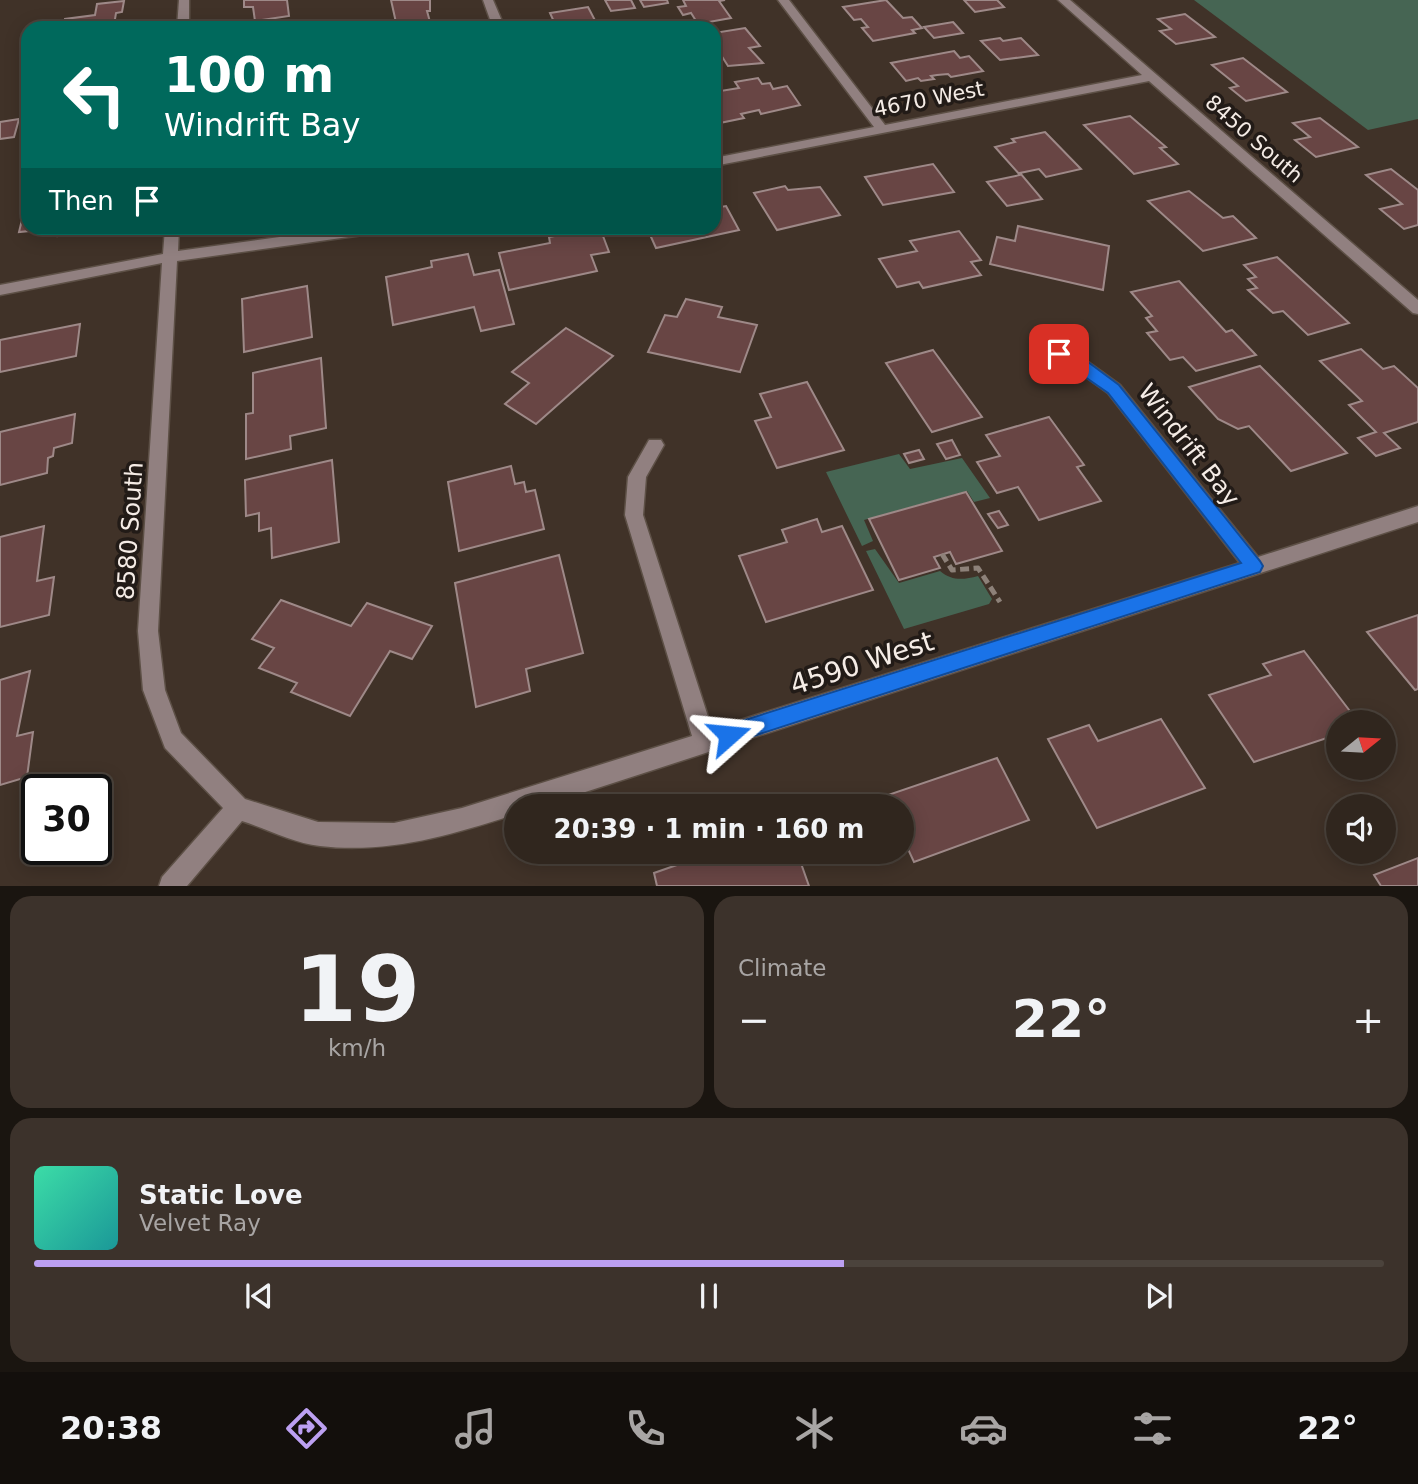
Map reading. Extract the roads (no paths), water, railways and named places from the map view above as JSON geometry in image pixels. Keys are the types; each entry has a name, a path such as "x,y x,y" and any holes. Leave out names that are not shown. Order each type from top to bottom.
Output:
{"street":[{"path":"183,21 184,0"},
{"path":"488,0 496,21"},
{"path":"783,0 882,129"},
{"name":"8450 South","path":"1063,0 1418,309"},
{"name":"4670 West","path":"721,161 1151,77"},
{"name":"8580 South","path":"173,235 148,631 154,690 173,740 239,808"},
{"path":"0,290 246,243 316,235"},
{"name":"Windrift Bay","path":"1040,345 1079,363 1114,389 1254,566"},
{"path":"655,445 637,477 634,515 705,742"},
{"name":"4590 West","path":"239,808 318,834 394,835 461,820 1418,514"},
{"path":"171,886 239,808"}]}
